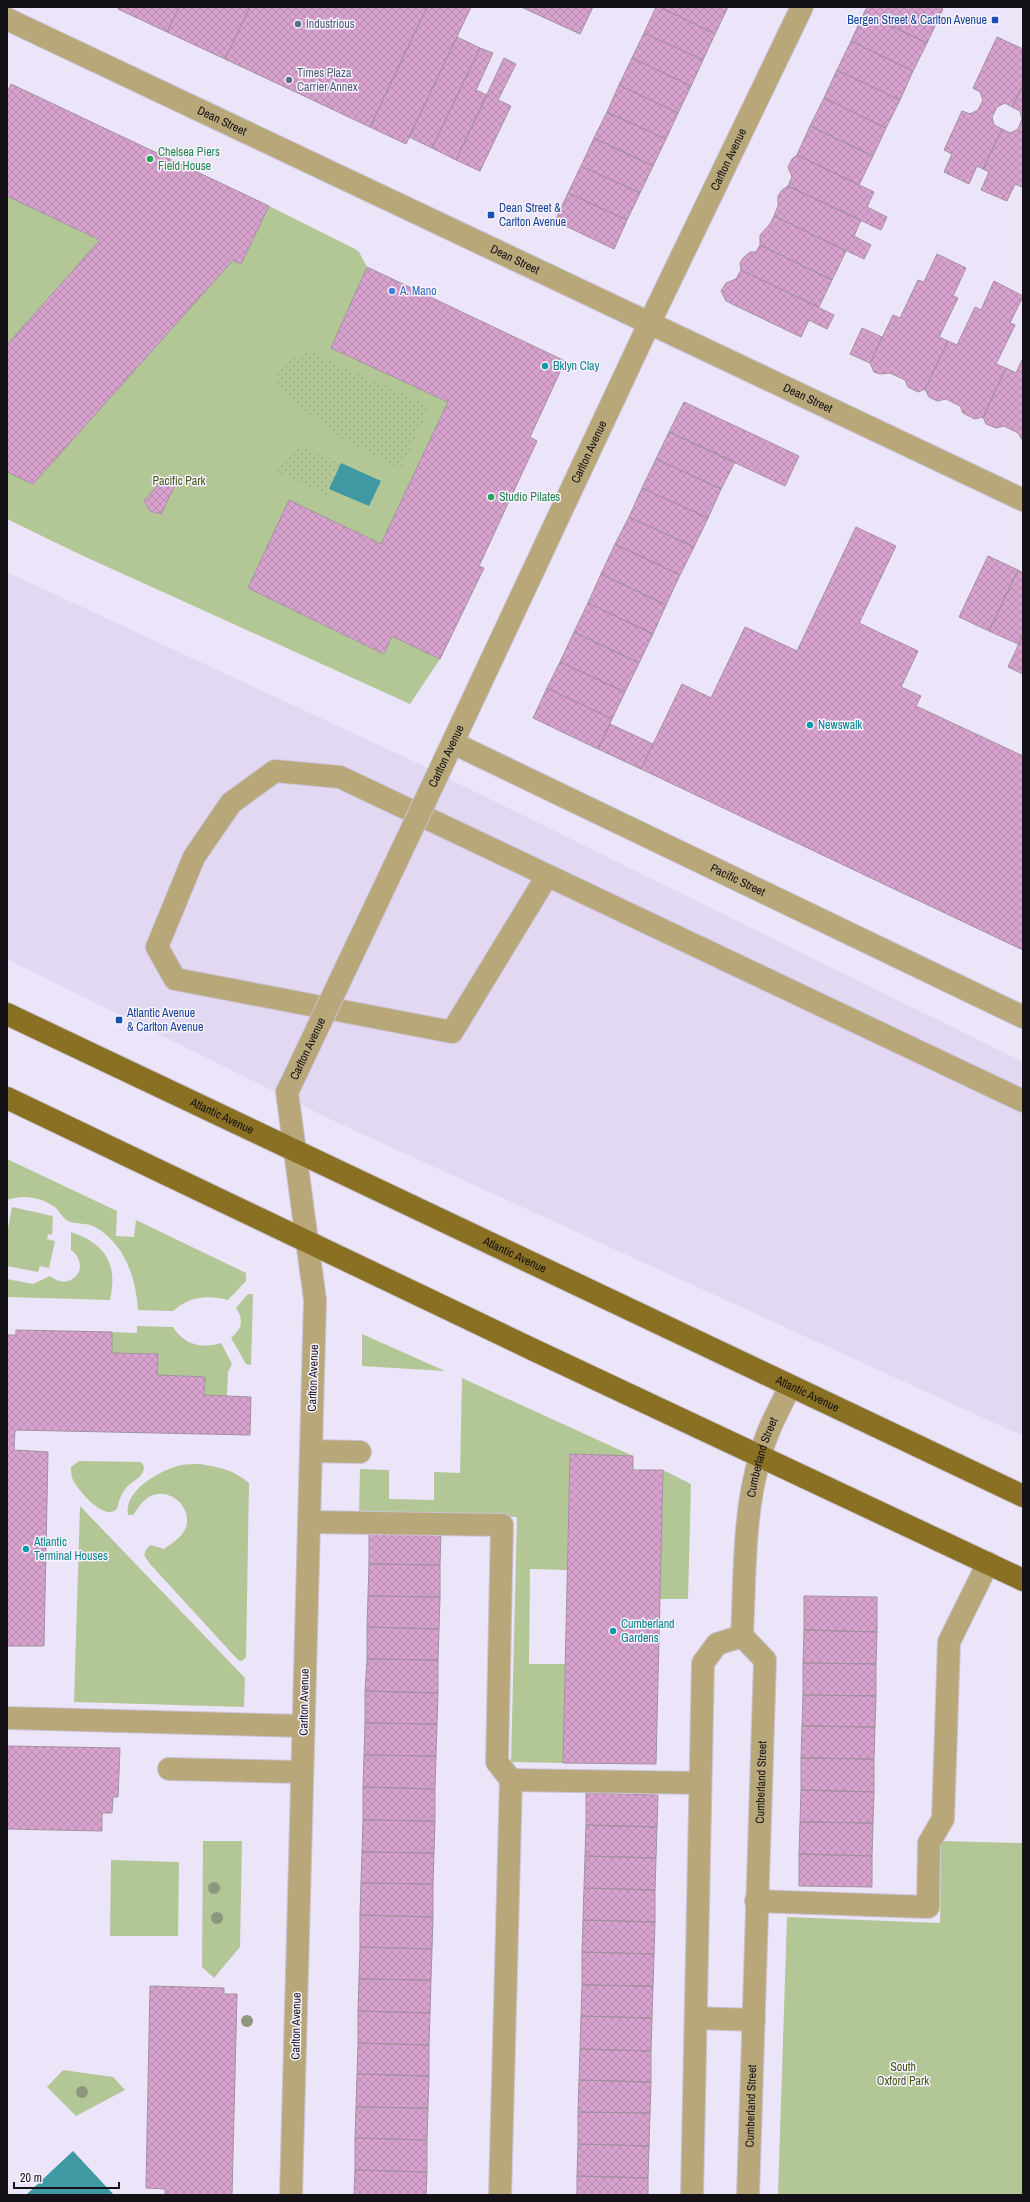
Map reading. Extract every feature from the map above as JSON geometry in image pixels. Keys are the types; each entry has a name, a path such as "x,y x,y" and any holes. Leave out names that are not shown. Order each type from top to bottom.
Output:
{"main road":[{"name":"Atlantic Avenue","path":"7,1014 294,1152 1023,1496"},
{"path":"7,1098 1023,1580"}],"street":[{"name":"Carlton Avenue","path":"291,2195 315,1300 287,1092 453,743 649,324 802,7"},
{"name":"Dean Street","path":"7,19 1023,500"},
{"name":"Pacific Street","path":"453,743 1023,1017"},
{"path":"547,876 452,1032 175,979 157,947 194,857 231,803 275,771 340,778 1023,1101"},
{"name":"Cumberland Street","path":"748,2195 754,2020 756,1901 765,1660 742,1636 749,1508 760,1456 771,1427 790,1387"},
{"path":"311,1451 360,1452"},
{"path":"309,1522 502,1525 497,1762 511,1780 500,2195"},
{"path":"756,1901 928,1907 929,1843 943,1818 949,1642 988,1563"},
{"path":"692,2195 703,1663 717,1644 742,1636"},
{"path":"7,1718 304,1726"},
{"path":"169,1769 302,1772"},
{"path":"511,1780 700,1784"},
{"path":"696,2018 754,2020"}],"shaded area":[{"path":"7,572 415,762 1023,1062 1023,1436 336,1122 7,959"}],"green space":[{"path":"7,196 100,240 7,345"},
{"name":"Pacific Park","path":"269,206 355,249 359,252 367,267 331,348 448,402 381,544 289,500 248,588 384,654 392,636 440,659 410,704 79,554 7,519 7,472 33,484 233,260 241,264"},
{"path":"308,350 431,407 401,471 329,431 277,385 275,376 278,371 289,360"},
{"path":"300,446 341,463 326,495 277,473 277,467 296,447"},
{"path":"7,1159 117,1211 116,1236 134,1237 136,1220 246,1273 246,1281 228,1300 206,1297 186,1302 173,1311 138,1310 135,1286 127,1263 121,1252 105,1234 92,1225 69,1222 56,1208 45,1201 26,1197 7,1200"},
{"path":"12,1207 53,1216 52,1235 48,1234 47,1239 55,1241 49,1268 40,1266 38,1272 7,1266 7,1234"},
{"path":"71,1232 93,1243 101,1249 107,1257 112,1276 110,1300 7,1297 7,1279 33,1284 50,1276 65,1282 76,1276 80,1264 77,1257 71,1250"},
{"path":"248,1294 253,1294 251,1365 246,1364 231,1338 238,1331 241,1324 239,1312 236,1308"},
{"path":"137,1326 173,1327 182,1338 194,1344 207,1346 221,1343 232,1364 228,1372 227,1396 204,1395 204,1377 157,1375 158,1354 112,1353 112,1332 137,1333"},
{"path":"362,1334 445,1371 362,1366"},
{"path":"462,1378 633,1456 570,1454 567,1570 530,1569 529,1664 565,1664 563,1763 511,1762 517,1517 359,1514 360,1469 389,1470 389,1499 434,1500 434,1472 460,1473"},
{"path":"79,1461 141,1462 144,1466 144,1470 140,1476 124,1490 117,1509 112,1512 100,1509 93,1504 87,1499 74,1482 71,1467"},
{"path":"200,1464 226,1470 238,1475 249,1483 246,1657 242,1661 238,1660 150,1564 144,1555 147,1548 151,1545 164,1549 177,1540 185,1531 187,1520 183,1507 173,1497 160,1494 153,1495 147,1498 133,1515 128,1515 128,1506 131,1497 145,1482 164,1471 173,1468 183,1465"},
{"path":"663,1470 691,1484 688,1599 660,1599"},
{"path":"80,1506 245,1678 244,1707 74,1702"},
{"path":"203,1841 242,1841 240,1947 214,1978 202,1967"},
{"name":"South Oxford Park","path":"941,1841 1023,1843 1023,2195 778,2195 787,1917 940,1923"},
{"path":"111,1860 179,1862 178,1936 110,1936"},
{"path":"63,2070 113,2077 125,2090 76,2116 47,2087"}],"water":[{"path":"341,463 381,481 369,506 329,489"},
{"path":"73,2151 114,2195 26,2195"}],"building":[{"path":"119,7 179,7 167,32 118,9"},
{"path":"179,7 250,7 225,59 167,32"},
{"path":"250,7 427,7 370,127 225,59"},
{"path":"427,7 471,7 406,144 370,127"},
{"path":"521,7 593,7 580,34"},
{"path":"656,7 660,7 715,34 703,60 644,33"},
{"path":"660,7 728,7 715,34"},
{"path":"867,7 938,7 943,9 927,43 864,13"},
{"path":"864,13 927,43 913,71 851,41"},
{"path":"644,33 703,60 691,86 632,58"},
{"path":"457,37 480,48 432,148 409,137"},
{"path":"997,37 1023,49 1023,85 1012,107 1005,103 997,107 992,117 994,125 1002,129 983,169 977,166 969,184 944,172 952,154 944,150 962,111 970,114 978,110 983,100 980,92 973,88"},
{"path":"851,41 913,71 900,100 837,70"},
{"path":"480,48 493,53 476,90 487,95 456,160 432,148"},
{"path":"504,58 516,64 498,100 511,106 480,171 456,160"},
{"path":"632,58 691,86 678,113 619,85"},
{"path":"837,70 900,100 886,128 824,98"},
{"path":"11,84 269,206 241,264 233,260 33,484 7,472 7,345 100,240 7,196 7,93"},
{"path":"619,85 678,113 666,139 607,112"},
{"path":"1023,85 1023,184 1022,187 1015,184 1007,201 981,190 989,172 983,169 1002,129 1010,133 1018,129 1022,119 1020,111 1012,107"},
{"path":"824,98 886,128 873,156 810,126"},
{"path":"607,112 666,139 653,166 594,138"},
{"path":"810,126 873,156 859,185 797,155"},
{"path":"594,138 653,166 640,193 581,166"},
{"path":"797,155 874,192 867,207 887,217 881,230 788,186 792,177 788,167 792,159"},
{"path":"581,166 640,193 627,220 568,193"},
{"path":"788,186 861,220 854,236 871,245 864,259 774,216 778,206 778,196 782,190"},
{"path":"568,193 627,220 614,249 555,221"},
{"path":"774,216 846,251 832,280 760,245 760,235 770,224"},
{"path":"760,245 832,280 819,307 741,270 740,263 743,258 750,252 756,252"},
{"path":"937,254 966,268 953,296 958,298 939,337 948,341 925,389 918,392 908,387 905,380 890,373 880,374 874,372 870,363 893,315 900,318 918,280 924,282"},
{"path":"367,267 565,361 530,437 537,441 479,566 484,568 440,659 392,636 384,654 248,588 289,500 381,544 448,402 331,348"},
{"path":"741,270 834,315 827,329 809,320 801,337 726,301 721,291 726,283 736,279"},
{"path":"994,281 1023,296 1010,323 1015,325 996,364 1006,368 983,417 975,419 963,413 960,406 946,399 937,401 929,397 925,389 948,341 957,345 975,307 981,310"},
{"path":"862,328 882,337 870,363 850,354"},
{"path":"1023,358 1023,441 1018,433 1004,426 996,428 986,424 983,417 1006,368 1016,373"},
{"path":"684,402 799,456 785,486 669,432"},
{"path":"669,432 735,462 721,489 656,459"},
{"path":"656,459 721,489 708,518 642,488"},
{"path":"164,478 176,483 161,514 150,511 144,501"},
{"path":"642,488 708,518 694,547 629,517"},
{"path":"629,517 694,547 680,575 615,544"},
{"name":"Newswalk","path":"856,527 896,546 859,623 918,651 901,687 921,696 916,706 1023,756 1023,950 641,769 682,684 711,698 745,627 797,651"},
{"path":"615,544 680,575 666,605 601,574"},
{"path":"988,556 1018,570 989,631 959,617"},
{"path":"1018,570 1023,573 1023,635 1018,644 989,631"},
{"path":"601,574 666,605 653,634 588,603"},
{"path":"588,603 653,634 639,663 574,632"},
{"path":"574,632 639,663 625,692 560,662"},
{"path":"1023,635 1023,674 1008,667"},
{"path":"560,662 625,692 612,719 547,688"},
{"path":"547,688 612,719 598,749 533,718"},
{"path":"610,724 653,744 641,769 598,749"},
{"name":"Atlantic Terminal Houses","path":"16,1330 112,1332 112,1353 158,1354 157,1375 205,1377 204,1395 251,1397 250,1435 15,1430 14,1450 48,1452 44,1646 7,1646 7,1335 16,1335"},
{"name":"Cumberland Gardens","path":"570,1454 633,1456 633,1470 663,1470 656,1764 563,1763"},
{"path":"369,1530 441,1531 440,1565 369,1564"},
{"path":"369,1564 440,1565 440,1597 368,1596"},
{"path":"368,1596 440,1597 439,1629 367,1627"},
{"path":"804,1596 877,1597 877,1632 804,1630"},
{"path":"367,1627 439,1629 438,1660 367,1659"},
{"path":"804,1630 877,1632 876,1664 803,1663"},
{"path":"367,1659 438,1660 438,1693 365,1691"},
{"path":"803,1663 876,1664 876,1696 803,1695"},
{"path":"365,1691 438,1693 437,1724 365,1723"},
{"path":"803,1695 876,1696 875,1727 802,1726"},
{"path":"365,1723 437,1724 436,1756 364,1755"},
{"path":"802,1726 875,1727 874,1759 801,1758"},
{"path":"7,1746 120,1748 118,1797 113,1797 112,1813 102,1813 102,1831 7,1829"},
{"path":"364,1755 436,1756 435,1789 363,1787"},
{"path":"801,1758 874,1759 874,1792 801,1790"},
{"path":"363,1787 435,1789 435,1821 363,1820"},
{"path":"801,1790 874,1792 873,1823 800,1822"},
{"path":"586,1793 658,1795 657,1827 586,1825"},
{"path":"363,1820 435,1821 434,1853 362,1852"},
{"path":"800,1822 873,1823 872,1856 799,1854"},
{"path":"586,1825 657,1827 656,1858 585,1856"},
{"path":"362,1852 434,1853 433,1884 361,1883"},
{"path":"799,1854 872,1856 872,1887 799,1886"},
{"path":"585,1856 656,1858 655,1890 584,1888"},
{"path":"361,1883 433,1884 433,1917 360,1915"},
{"path":"584,1888 655,1890 655,1922 583,1920"},
{"path":"360,1915 433,1917 432,1949 360,1947"},
{"path":"583,1920 655,1922 654,1954 582,1952"},
{"path":"360,1947 432,1949 431,1980 359,1979"},
{"path":"582,1952 654,1954 653,1986 582,1985"},
{"path":"359,1979 431,1980 430,2013 358,2011"},
{"path":"582,1985 653,1986 652,2018 581,2016"},
{"path":"150,1986 224,1988 224,1994 237,1994 232,2195 165,2195 165,2189 146,2188"},
{"path":"358,2011 430,2013 429,2045 358,2043"},
{"path":"581,2016 652,2018 651,2051 580,2049"},
{"path":"358,2043 429,2045 429,2076 357,2074"},
{"path":"580,2049 651,2051 651,2082 579,2080"},
{"path":"357,2074 429,2076 428,2108 356,2107"},
{"path":"579,2080 651,2082 650,2113 578,2112"},
{"path":"356,2107 428,2108 427,2140 355,2138"},
{"path":"578,2112 650,2113 649,2146 578,2144"},
{"path":"355,2138 427,2140 427,2172 355,2170"},
{"path":"578,2144 649,2146 648,2178 577,2176"},
{"path":"355,2170 427,2172 426,2195 354,2195"},
{"path":"577,2176 648,2178 648,2195 577,2195"}],"place":[{"name":"Bergen Street & Carlton Avenue","path":"995,20"},
{"name":"Industrious","path":"298,24"},
{"name":"Times Plaza Carrier Annex","path":"289,80"},
{"name":"Chelsea Piers Field House","path":"150,159"},
{"name":"Dean Street & Carlton Avenue","path":"491,215"},
{"name":"A. Mano","path":"392,291"},
{"name":"Bklyn Clay","path":"545,366"},
{"name":"Studio Pilates","path":"491,497"},
{"name":"Newswalk","path":"810,725"},
{"name":"Atlantic Avenue & Carlton Avenue","path":"119,1020"},
{"name":"Atlantic Terminal Houses","path":"26,1549"},
{"name":"Cumberland Gardens","path":"613,1631"}]}
